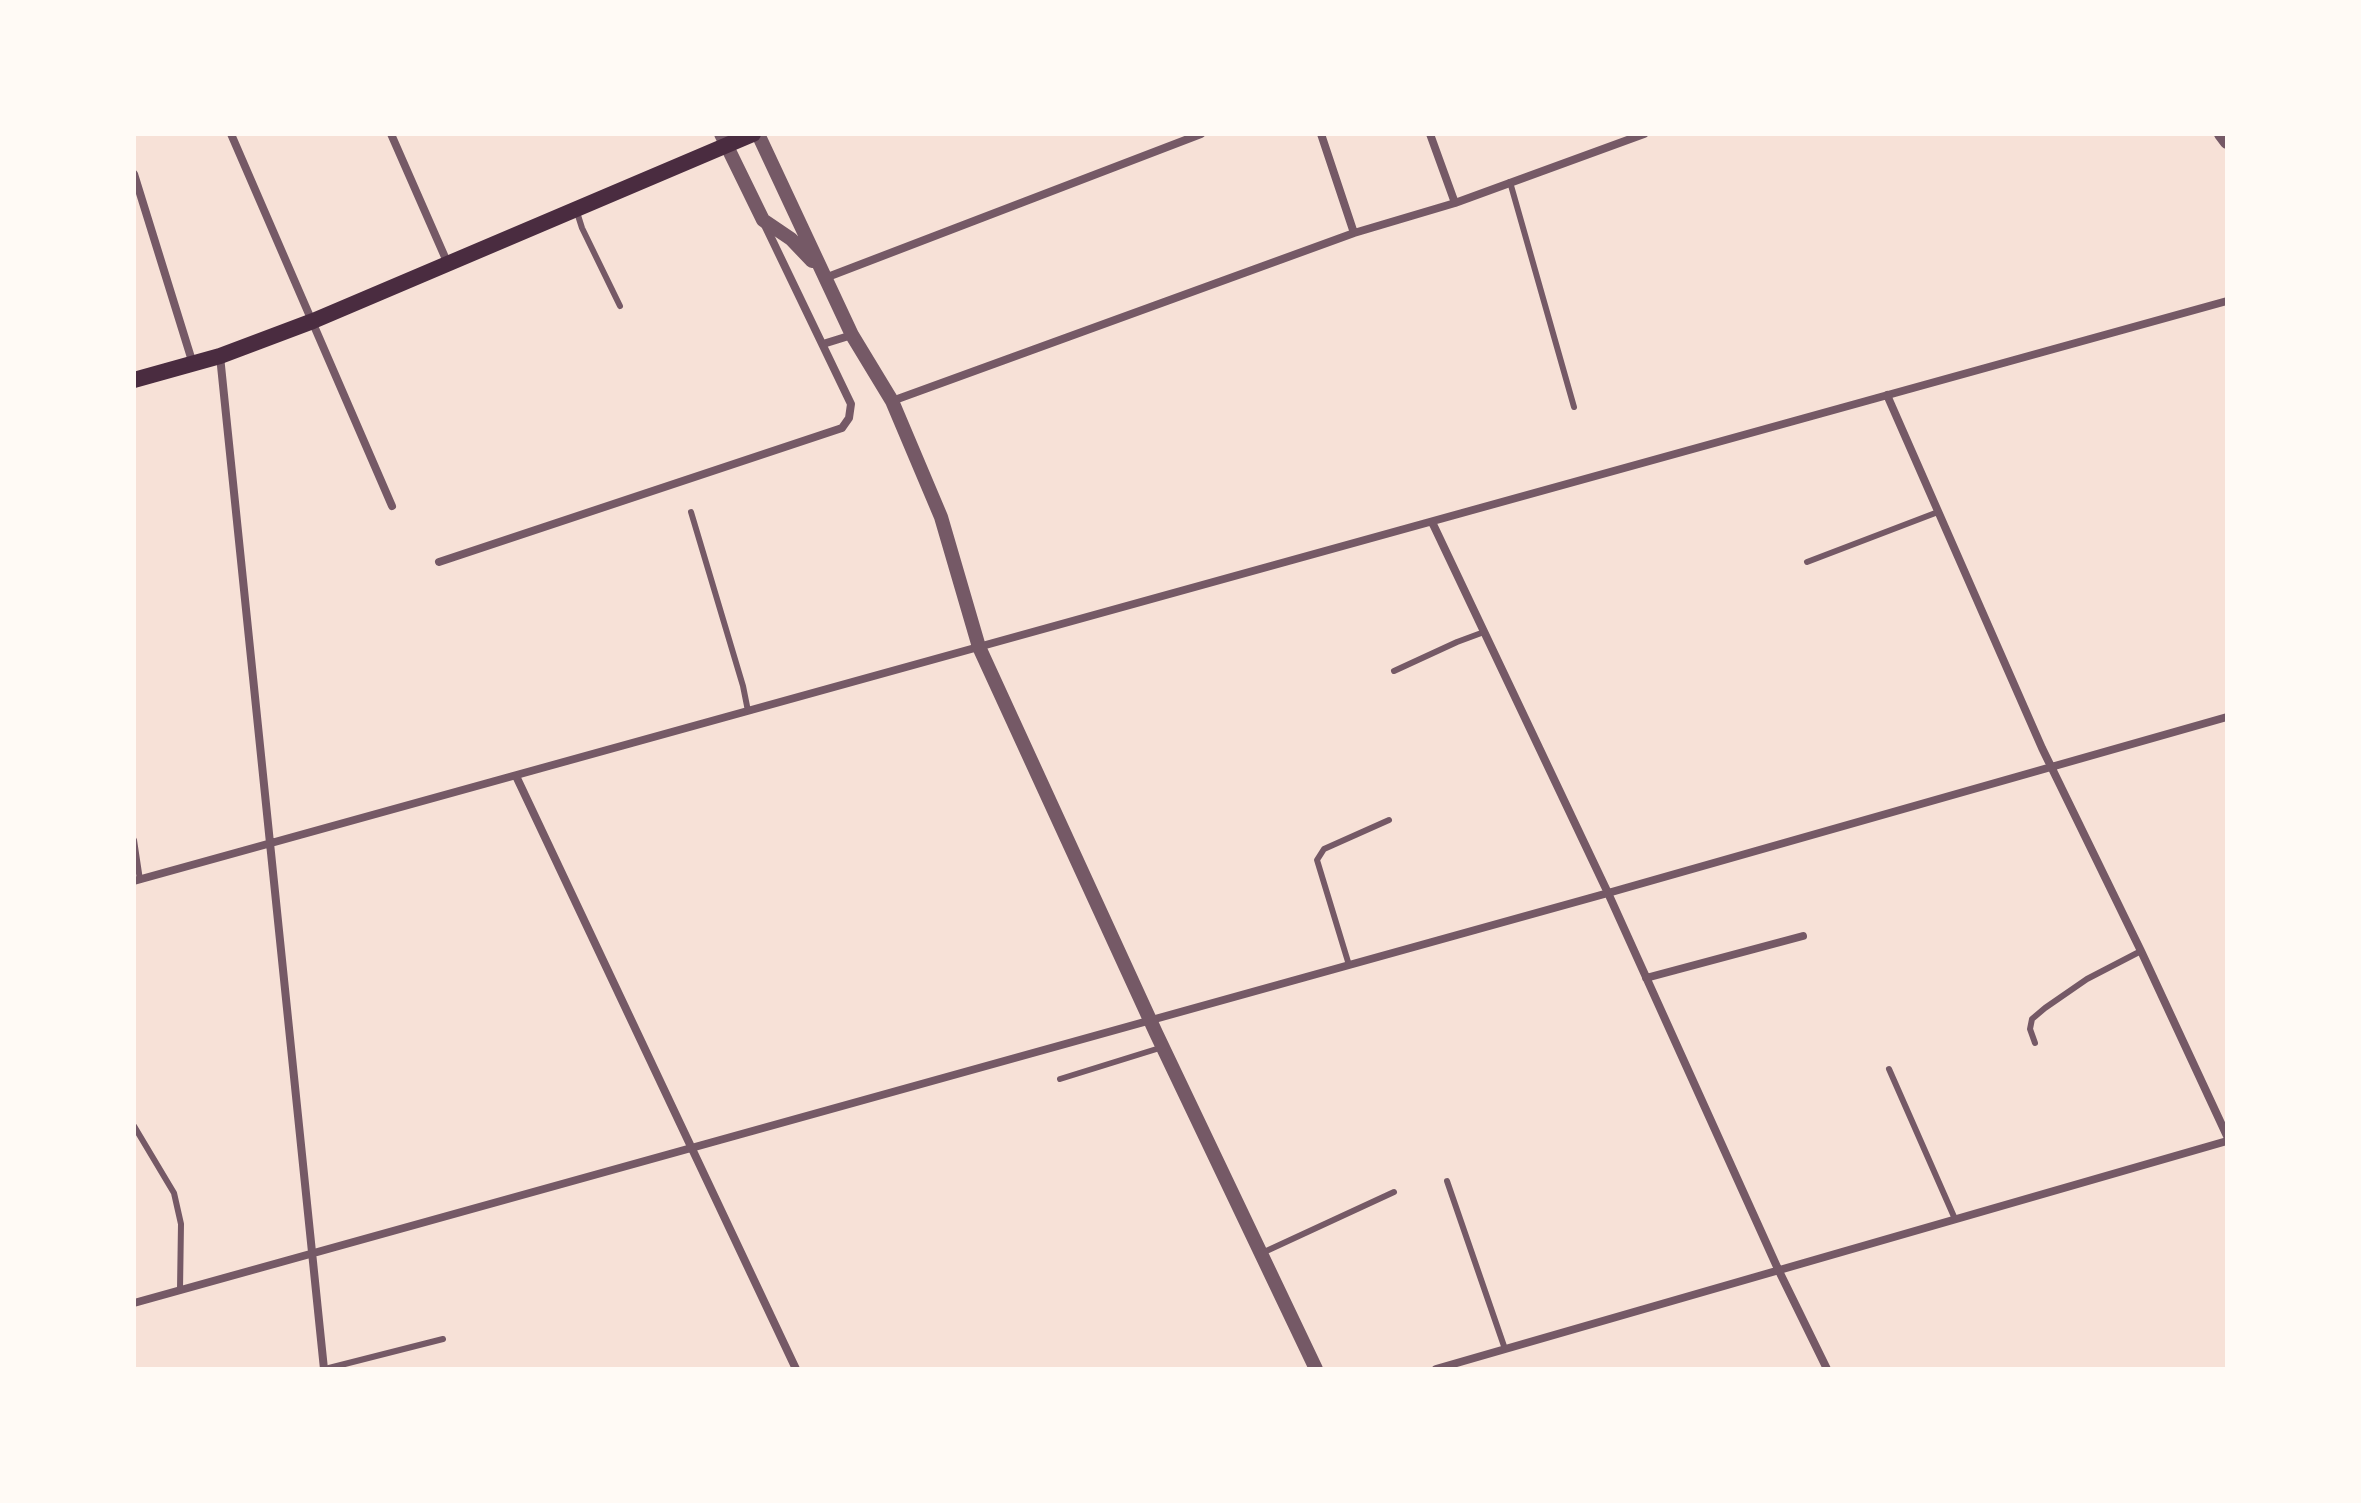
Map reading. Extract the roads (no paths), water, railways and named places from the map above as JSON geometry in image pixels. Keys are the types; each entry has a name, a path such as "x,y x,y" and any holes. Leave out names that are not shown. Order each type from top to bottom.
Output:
{"main road":[{"path":"134,380 220,356 313,321 576,209 724,140 756,134"}],"street":[{"path":"231,134 392,506"},
{"path":"391,134 448,265"},
{"path":"756,134 852,335 892,401 941,517 979,647 1163,1047 1316,1369"},
{"path":"825,278 1201,134"},
{"path":"1321,134 1354,233"},
{"path":"1430,134 1455,203"},
{"path":"892,401 1354,233 1455,203 1644,134"},
{"path":"2221,134 2227,142"},
{"path":"439,562 842,428 849,418 851,404 724,140"},
{"path":"134,174 193,364"},
{"path":"763,220 798,246 825,278"},
{"path":"137,881 2227,301"},
{"path":"823,344 852,335"},
{"path":"220,356 325,1369"},
{"path":"1436,1369 2227,1139 2052,767 1887,395"},
{"path":"1432,522 1608,893 1778,1269 1827,1369"},
{"path":"134,1303 1608,893 2227,717"},
{"path":"516,776 796,1369"},
{"path":"1646,978 1803,936"}],"lane":[{"path":"1510,182 1574,407"},
{"path":"576,209 620,306"},
{"path":"691,512 748,711"},
{"path":"1807,562 1938,512"},
{"path":"1394,671 1484,632"},
{"path":"1349,965 1317,860 1324,849 1389,820"},
{"path":"134,840 137,881"},
{"path":"2035,1043 2030,1029 2032,1019 2087,979 2141,951"},
{"path":"1060,1079 1163,1047"},
{"path":"1889,1069 1955,1219"},
{"path":"134,1126 174,1193 181,1224 180,1289"},
{"path":"1447,1181 1505,1349"},
{"path":"1262,1253 1394,1192"},
{"path":"325,1369 443,1339"}]}
